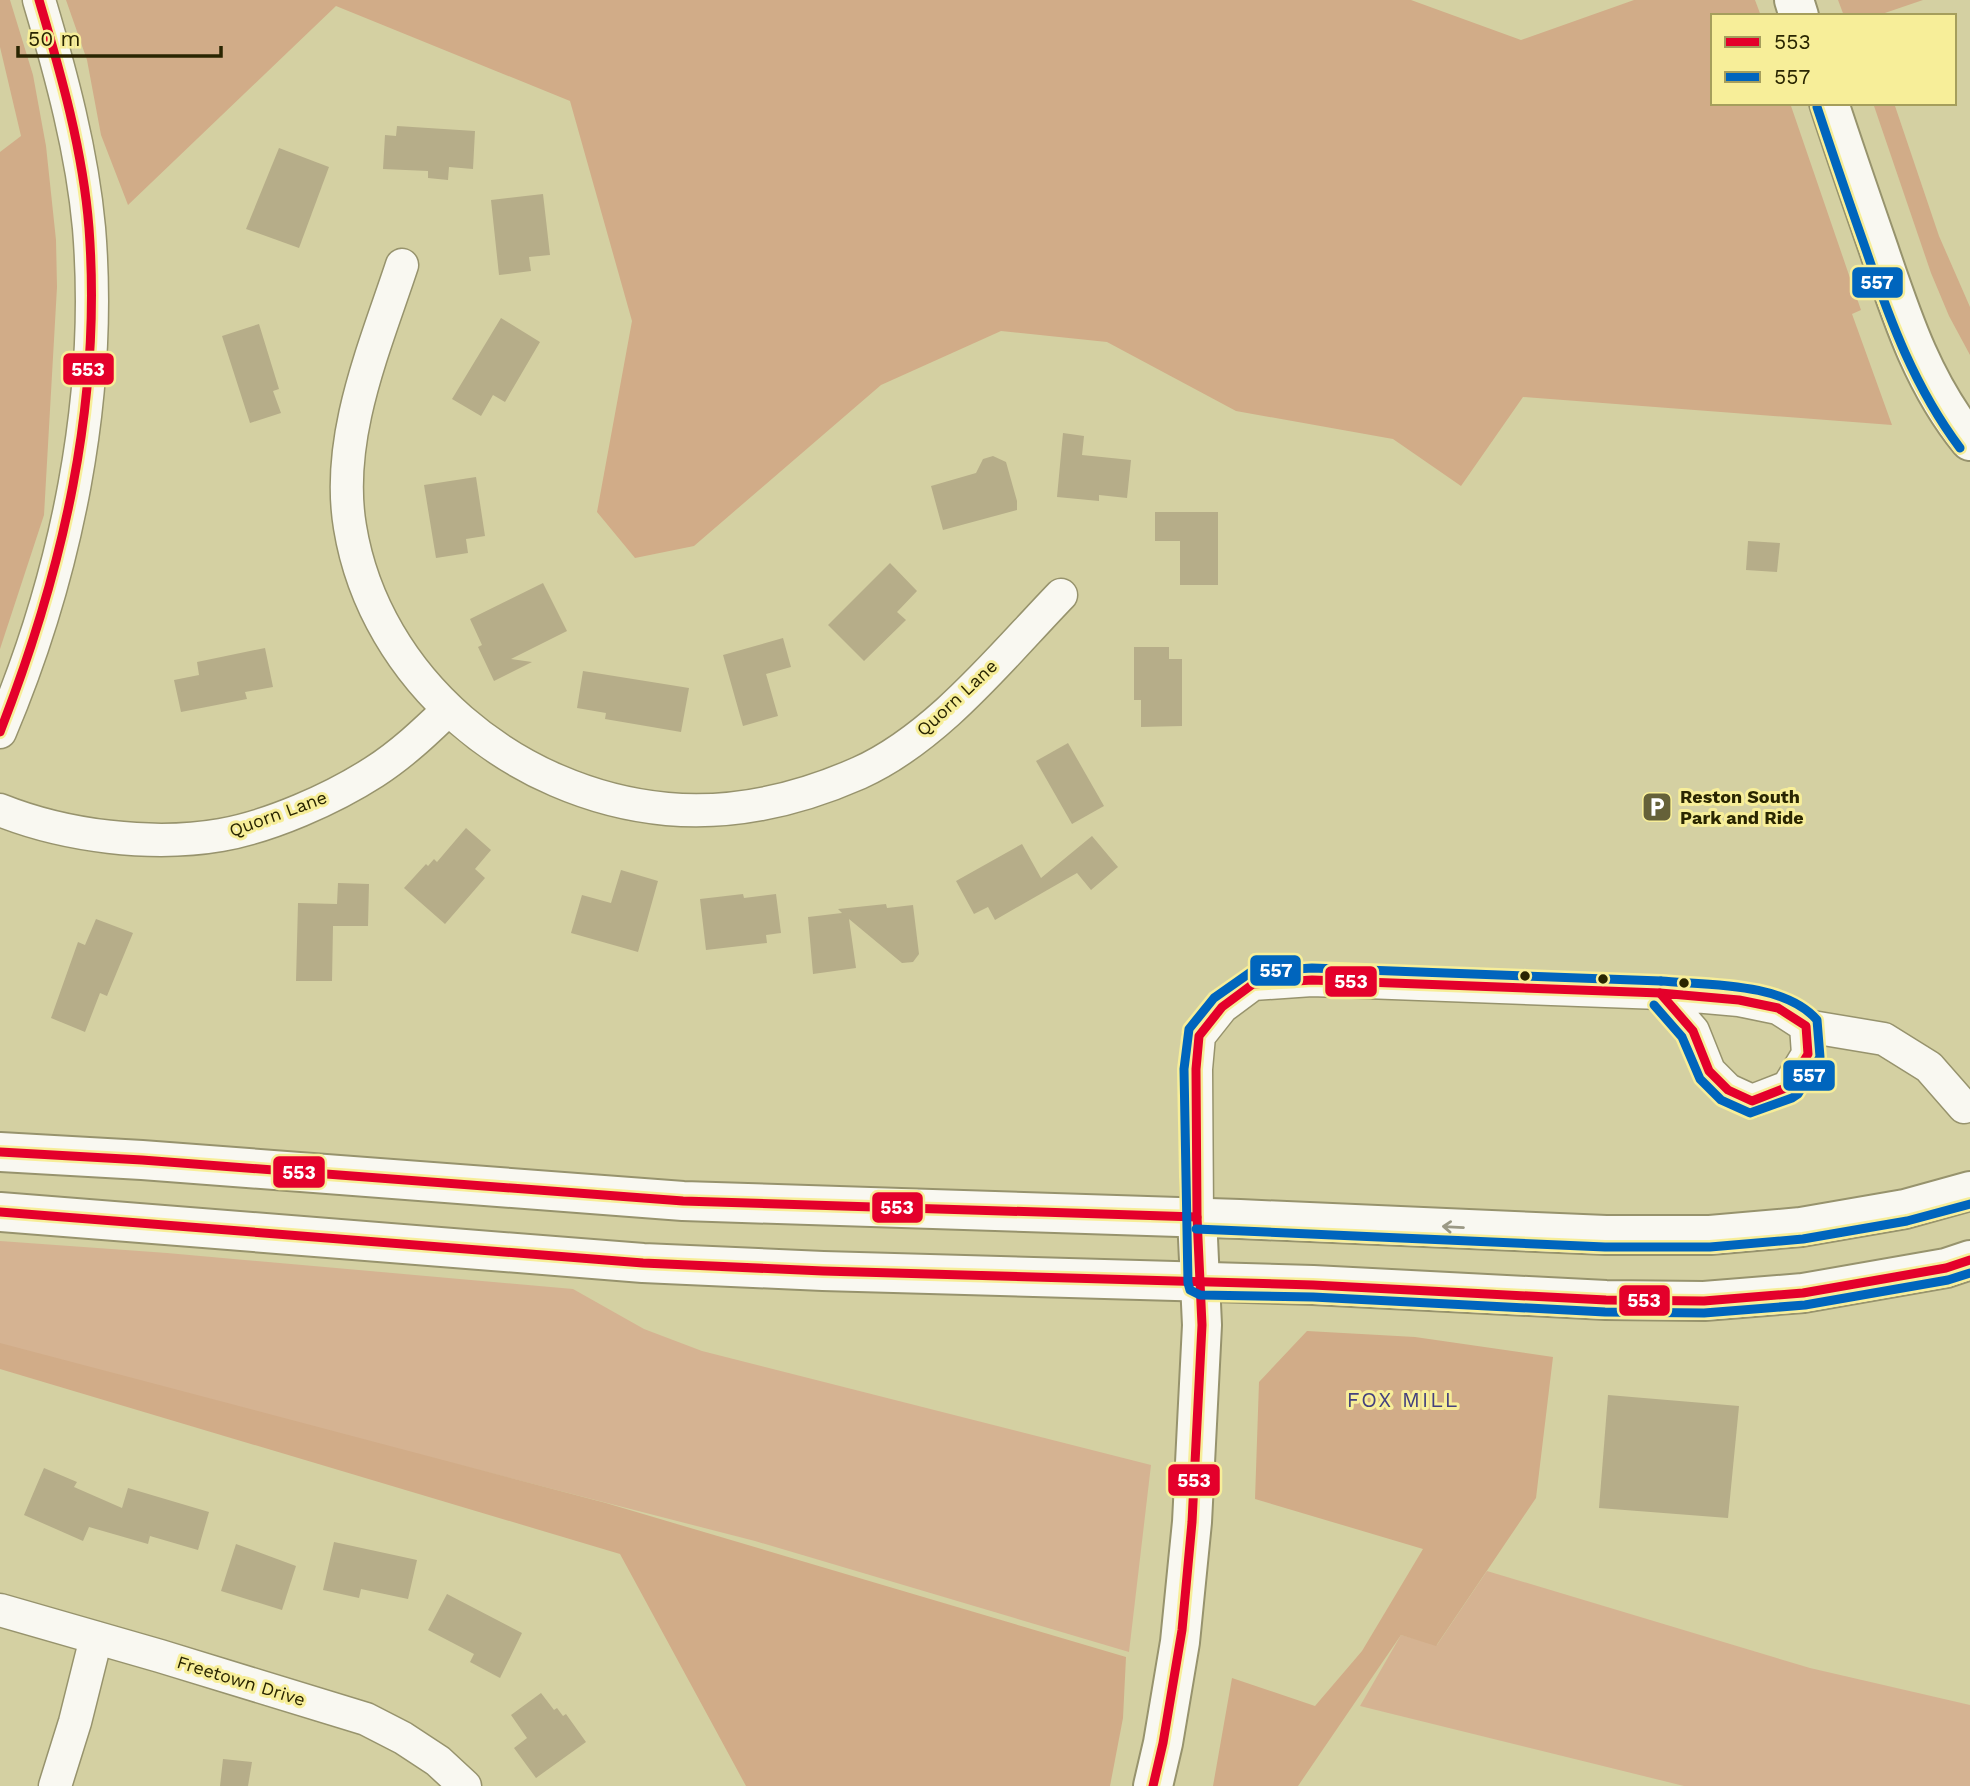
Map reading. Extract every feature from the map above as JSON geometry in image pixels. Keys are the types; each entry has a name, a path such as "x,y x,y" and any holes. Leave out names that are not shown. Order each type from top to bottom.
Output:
{"main road":[{"path":"1830,105 1906,329 1924,371 1952,419 1970,442"},
{"path":"0,1152 682,1201 1197,1217 1605,1235 1710,1235 1801,1227 1905,1209 1970,1191"},
{"path":"0,1212 643,1263 1313,1285 1606,1300 1704,1301 1803,1293 1946,1268 1970,1260"},
{"path":"1153,1786 1180,1643 1188,1563 1202,1325 1197,1217"}],"street":[{"path":"0,733 39,625 61,542 78,459 87,393 91,309 87,214 60,70 39,0"},
{"name":"Quorn Lane","path":"402,264 358,405 351,442 348,479 350,526 361,571 378,615 401,655 429,691 485,740 534,770 576,789 620,802 668,809 717,809 767,803 814,791 862,772 905,746 945,715 1061,595"},
{"name":"Quorn Lane","path":"0,810 74,832 112,837 187,839 223,835 322,800 374,772 407,749 448,710"},
{"path":"1197,1217 1196,1069 1199,1036 1222,1007 1254,985 1312,980 1660,993 1739,1000 1778,1008 1806,1026 1884,1039 1929,1067 1964,1107"},
{"path":"1660,993 1693,1031 1709,1071 1728,1090 1752,1101 1788,1087 1808,1055 1806,1026"},
{"name":"Freetown Drive","path":"0,1610 366,1719 403,1738 438,1761 465,1786"},
{"path":"55,1786 75,1722 96,1638"}],"shaded area":[{"path":"0,0 10,0 33,75 46,146 56,240 57,287 44,515 0,649 0,152 21,136 0,47"},
{"path":"66,0 1411,0 1521,40 1634,0 1755,0 1760,14 1711,14 1711,105 1791,105 1861,310 1852,314 1892,425 1523,397 1461,486 1393,439 1236,411 1107,342 1001,331 881,385 694,546 635,558 597,512 632,321 570,101 336,6 128,205 101,135 87,60"},
{"path":"1838,0 1923,0 1882,14 1843,14"},
{"path":"1874,105 1895,105 1939,236 1970,307 1970,355 1949,316 1931,273"},
{"path":"0,1241 573,1289 644,1329 702,1351 1151,1465 1129,1652 755,1541 0,1347"},
{"path":"1307,1331 1415,1337 1553,1357 1536,1498 1436,1646 1401,1635 1298,1786 1213,1786 1232,1678 1315,1706 1362,1651 1423,1549 1255,1499 1259,1382"},
{"path":"0,1343 606,1503 1126,1657 1123,1718 1110,1786 746,1786 620,1554 0,1369"},
{"path":"1487,1571 1810,1668 1970,1705 1970,1786 1684,1786 1360,1706 1401,1635 1437,1645"}],"building":[{"path":"397,126 475,131 473,169 449,167 448,180 428,178 428,171 383,169 385,135 396,136"},
{"path":"279,148 329,167 299,248 246,229"},
{"path":"543,194 550,255 529,257 531,271 499,275 491,200"},
{"path":"501,318 540,342 505,402 493,395 481,416 452,399"},
{"path":"259,324 279,389 273,391 281,413 250,423 222,336"},
{"path":"1063,433 1084,436 1082,455 1131,460 1127,498 1099,495 1099,501 1057,497"},
{"path":"993,456 1006,462 1017,510 943,530 931,486 976,473 983,459"},
{"path":"476,477 485,536 466,539 468,553 436,558 424,485"},
{"path":"1155,512 1218,512 1218,585 1180,585 1180,541 1155,541"},
{"path":"1748,541 1780,543 1777,572 1746,570"},
{"path":"890,563 917,591 897,612 906,620 864,661 828,625"},
{"path":"543,583 567,631 511,659 532,662 494,681 478,647 482,645 470,619"},
{"path":"783,638 791,667 766,674 778,716 743,726 723,655"},
{"path":"1134,647 1169,647 1169,659 1182,659 1182,726 1141,727 1141,700 1134,700"},
{"path":"265,648 273,687 245,692 247,699 181,712 174,680 199,675 197,662"},
{"path":"583,671 689,688 681,732 605,719 606,713 577,708"},
{"path":"1068,743 1104,806 1072,824 1036,761"},
{"path":"466,828 491,850 475,869 485,878 445,924 404,888 426,864 428,866 434,859 437,862"},
{"path":"1092,836 1118,867 1091,890 1077,873 995,920 988,907 974,914 956,881 1022,844 1041,878"},
{"path":"621,870 658,881 638,952 571,933 582,895 611,903"},
{"path":"338,883 369,884 368,926 333,926 332,981 296,981 298,903 337,904"},
{"path":"743,894 744,898 776,894 781,933 766,935 767,943 706,950 700,899"},
{"path":"886,904 887,908 913,905 919,954 913,962 902,963 849,919 856,968 813,974 808,917 842,913 838,909"},
{"path":"96,919 133,933 107,996 100,993 85,1032 51,1018 78,942 85,945"},
{"path":"1608,1395 1739,1406 1728,1518 1599,1508"},
{"path":"44,1468 77,1482 74,1487 122,1508 128,1488 209,1512 198,1550 150,1536 148,1544 89,1527 83,1541 24,1515"},
{"path":"334,1542 417,1560 408,1599 361,1589 359,1598 323,1590"},
{"path":"236,1544 296,1566 282,1610 221,1591"},
{"path":"447,1594 522,1633 500,1678 470,1662 474,1654 428,1630"},
{"path":"541,1693 554,1710 557,1708 563,1716 566,1714 586,1742 536,1778 514,1748 527,1738 511,1715"},
{"path":"223,1759 252,1762 248,1786 220,1786"}],"transit line":[{"name":"553","path":"0,732 42,610 59,548 73,485 89,358 89,228 82,170 70,113 39,0"},
{"name":"557","path":"1817,107 1894,328 1930,402 1960,448"},
{"name":"557","path":"1661,981 1312,968 1251,972 1214,998 1189,1029 1184,1069 1190,1290 1200,1295 1313,1297 1605,1312 1704,1313 1805,1305 1948,1280 1970,1273"},
{"name":"553","path":"1153,1786 1182,1630 1192,1522 1202,1325 1197,1217 1196,1069 1199,1036 1222,1007 1253,984 1312,980 1660,993"},
{"name":"557","path":"1654,1005 1682,1037 1700,1079 1721,1100 1750,1113 1798,1094 1820,1057 1817,1020 1785,998 1744,988 1661,981"},
{"name":"553","path":"1660,993 1739,1000 1778,1008 1806,1026 1808,1054 1788,1087 1752,1101 1728,1090 1709,1071 1693,1031 1660,993"},
{"name":"553","path":"0,1152 142,1160 683,1201 1197,1217"},
{"name":"557","path":"1196,1229 1605,1247 1710,1247 1803,1239 1907,1221 1970,1204"},
{"name":"553","path":"0,1212 643,1263 1313,1285 1606,1300 1704,1301 1803,1293 1946,1268 1970,1260"}],"place":[{"name":"Reston South Park and Ride","path":"1657,807"}],"district":[{"name":"FOX MILL","path":"1403,1400"}]}
